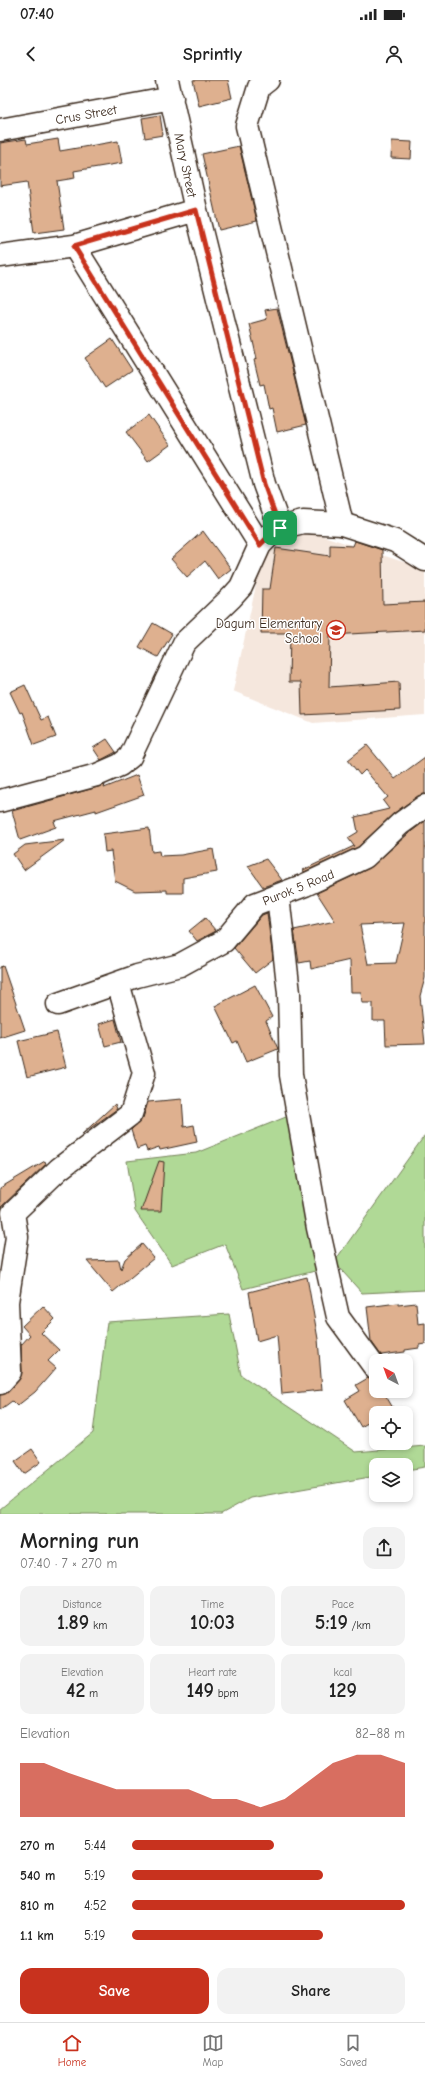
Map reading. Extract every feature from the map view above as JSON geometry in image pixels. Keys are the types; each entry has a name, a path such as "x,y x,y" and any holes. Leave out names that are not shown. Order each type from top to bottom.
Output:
{"street":[{"path":"268,80 259,87 247,126 342,524"},
{"name":"Crus Street","path":"0,130 170,89"},
{"name":"Mary Street","path":"170,89 196,210 264,484 280,528"},
{"path":"0,256 74,246 196,210"},
{"path":"74,246 260,545"},
{"path":"0,801 97,775 120,765 130,757 184,643 223,607 241,587 260,545 271,534 280,528 303,522 342,524 394,541 425,560"},
{"name":"Purok 5 Road","path":"58,1004 118,983 180,965 224,941 255,904 306,885 365,857 400,824 425,806"},
{"path":"278,896 289,993 291,1074 318,1228 338,1317 369,1359"},
{"path":"0,1383 10,1372 7,1302 17,1237 13,1213 59,1169 131,1114 144,1073 118,983"}],"shaded area":[{"name":"Dagum Elementary School","path":"305,530 425,569 425,715 313,723 233,691 260,567 275,541"}],"green space":[{"path":"291,1115 319,1270 243,1289 225,1244 172,1265 135,1211 127,1161 196,1153"},
{"path":"425,1135 425,1290 362,1293 334,1262"},
{"path":"229,1314 241,1375 356,1452 413,1450 413,1447 425,1446 425,1467 413,1469 413,1458 369,1458 369,1477 250,1498 221,1514 0,1514 0,1509 93,1433 107,1322"}],"building":[{"path":"193,80 228,80 232,98 199,106"},
{"path":"160,115 163,135 145,138 142,118"},
{"path":"26,139 27,144 58,139 60,151 118,141 122,163 74,171 75,178 57,181 64,229 34,233 27,182 0,186 0,143"},
{"path":"392,141 412,142 411,159 391,158"},
{"path":"239,146 257,221 219,230 202,154"},
{"path":"277,308 306,425 277,432 272,408 269,409 264,384 260,385 254,360 257,359 249,324 267,319 265,310"},
{"path":"112,339 132,370 105,388 85,358"},
{"path":"149,415 170,445 148,461 126,432"},
{"path":"203,531 231,569 218,579 205,561 187,577 171,559"},
{"path":"355,541 382,550 383,604 425,602 425,630 330,635 329,687 399,682 400,710 302,715 301,682 289,682 290,633 261,633 262,589 270,589 276,548 330,556 330,545 353,546"},
{"path":"153,623 172,634 158,657 139,647"},
{"path":"25,685 41,720 48,717 56,737 34,745 22,712 20,713 10,692"},
{"path":"107,739 116,752 101,760 93,748"},
{"path":"367,745 395,779 425,757 425,794 418,796 393,814 358,847 304,872 303,870 354,846 348,838 358,832 355,817 389,809 383,801 388,797 365,770 360,775 348,760"},
{"path":"137,775 144,795 96,812 96,810 54,821 56,827 20,840 12,811 105,785 104,788"},
{"path":"425,821 425,978 420,996 425,1044 386,1045 385,1021 373,1021 373,1003 362,1003 361,992 351,992 350,960 311,969 310,961 299,963 294,930 335,921 317,893 370,868","holes":["405,923 396,963 368,964 360,925"]},
{"path":"149,828 152,852 159,851 160,856 181,855 213,849 217,872 183,878 183,893 167,893 167,890 135,891 115,881 111,851 105,852 103,834"},
{"path":"65,840 24,870 13,854 25,845"},
{"path":"266,859 282,880 263,887 248,866"},
{"path":"267,913 273,959 255,973 234,948 262,915"},
{"path":"205,918 216,931 197,941 189,931"},
{"path":"3,966 25,1030 0,1038 0,967"},
{"path":"255,985 272,1017 266,1021 278,1049 246,1062 237,1041 233,1043 215,1006"},
{"path":"115,1019 121,1042 105,1046 99,1024"},
{"path":"57,1032 66,1067 27,1077 18,1041"},
{"path":"182,1099 184,1127 194,1125 197,1142 160,1150 159,1147 147,1151 145,1146 137,1149 131,1130 143,1118 148,1102"},
{"path":"115,1104 117,1109 81,1135"},
{"path":"45,1161 46,1164 0,1208 0,1188"},
{"path":"159,1161 164,1162 161,1211 141,1211"},
{"path":"142,1244 154,1258 113,1292 87,1261 119,1260 121,1269 125,1259"},
{"path":"307,1277 318,1339 322,1390 282,1394 277,1335 257,1341 249,1292"},
{"path":"398,1303 398,1305 416,1303 418,1324 425,1323 425,1344 419,1345 419,1348 405,1350 405,1352 380,1354 371,1341 367,1307"},
{"path":"43,1306 55,1319 41,1333 59,1350 48,1361 56,1368 35,1392 17,1406 12,1401 0,1410 0,1395 9,1391 19,1380 22,1372 21,1345 30,1335 22,1326"},
{"path":"369,1378 369,1398 387,1398 392,1406 369,1406 369,1422 361,1427 345,1400 360,1391 356,1385"},
{"path":"32,1449 41,1462 24,1474 15,1461"}],"place":[{"name":"Dagum Elementary School","path":"336,630"}],"route":[{"path":"196,210 264,484 280,528 271,534 260,545 74,246 196,210"}]}
